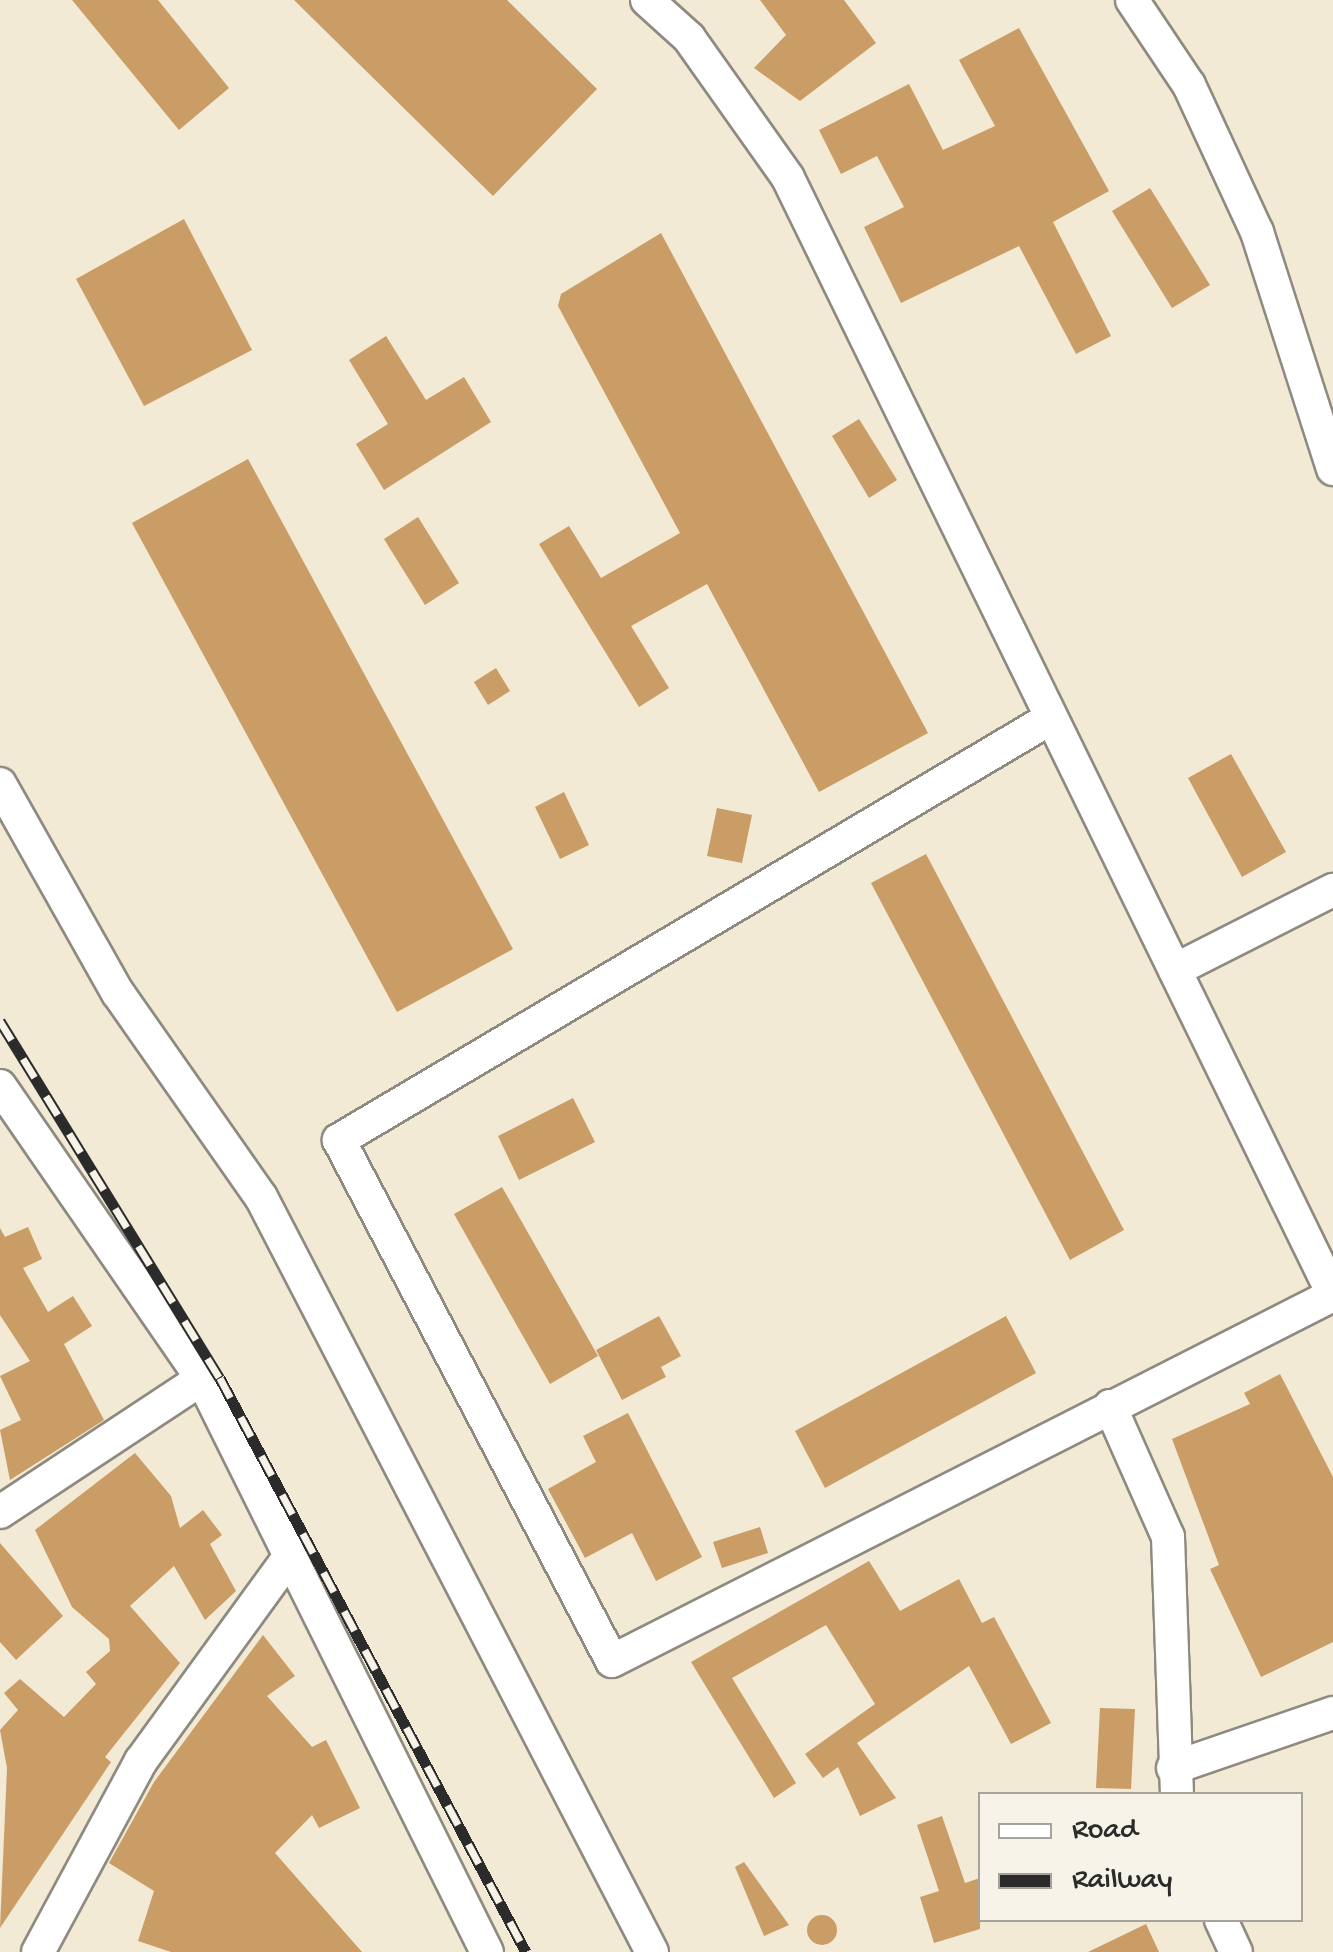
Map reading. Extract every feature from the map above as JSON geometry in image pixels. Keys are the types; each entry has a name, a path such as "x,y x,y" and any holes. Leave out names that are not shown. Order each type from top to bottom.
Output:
{"street":[{"path":"647,0 689,38 788,178 1052,718 1333,1294 612,1662 339,1140 1052,718"},
{"path":"1132,0 1189,86 1258,232 1333,469"},
{"path":"0,784 118,993 261,1197 652,1952"},
{"path":"1175,970 1333,890"},
{"path":"0,1086 202,1379 487,1952"},
{"path":"0,1512 202,1379"},
{"path":"1110,1406 1168,1537 1175,1781 1333,1713"},
{"path":"38,1952 141,1761 290,1556"},
{"path":"1221,1922 1236,1952"}],"building":[{"path":"72,0 158,0 229,88 179,130"},
{"path":"294,0 507,0 597,89 493,196"},
{"path":"760,0 844,0 876,43 800,101 754,68 786,35"},
{"path":"1019,28 1109,191 1053,222 1111,336 1076,354 1019,246 901,303 864,227 904,207 877,156 841,174 819,130 909,84 943,150 995,126 959,60"},
{"path":"1150,188 1210,285 1172,308 1112,211"},
{"path":"184,219 252,350 144,406 76,279"},
{"path":"661,233 928,733 819,792 707,584 631,626 669,688 639,707 539,544 569,526 601,578 680,533 558,306 561,294"},
{"path":"386,336 426,400 464,377 491,422 384,490 356,444 388,424 349,360"},
{"path":"859,419 897,480 869,498 832,436"},
{"path":"248,459 513,949 397,1012 132,523"},
{"path":"418,517 459,583 425,605 384,539"},
{"path":"496,668 510,691 488,705 474,682"},
{"path":"1231,754 1286,852 1242,877 1188,778"},
{"path":"564,792 589,845 560,859 535,807"},
{"path":"717,808 752,815 742,863 707,856"},
{"path":"926,854 1124,1230 1070,1260 871,883"},
{"path":"573,1098 595,1142 519,1180 498,1136"},
{"path":"502,1187 598,1356 550,1384 454,1214"},
{"path":"28,1227 42,1259 23,1268 48,1312 73,1296 92,1326 64,1344 104,1420 10,1480 0,1430 21,1420 0,1376 30,1361 0,1315 0,1228 5,1237"},
{"path":"659,1316 681,1356 661,1367 666,1377 622,1400 596,1350"},
{"path":"1006,1316 1036,1373 825,1488 795,1431"},
{"path":"1280,1374 1333,1477 1333,1642 1261,1677 1210,1569 1219,1565 1172,1439 1250,1404 1244,1393"},
{"path":"628,1413 702,1557 656,1581 632,1533 585,1558 548,1489 596,1462 583,1436"},
{"path":"135,1453 171,1496 180,1528 203,1510 222,1535 210,1544 236,1591 205,1620 174,1566 130,1606 180,1663 105,1757 111,1762 0,1928 7,1768 0,1730 18,1710 4,1693 20,1679 64,1717 96,1684 86,1672 110,1651 109,1639 72,1607 35,1530"},
{"path":"760,1527 768,1553 722,1568 713,1542"},
{"path":"0,1543 63,1616 16,1660 0,1642"},
{"path":"869,1561 900,1611 959,1579 982,1623 994,1617 1051,1723 1011,1744 969,1666 857,1743 896,1798 860,1816 838,1767 823,1778 805,1754 875,1704 826,1625 732,1678 796,1783 774,1798 691,1662"},
{"path":"263,1635 295,1676 267,1696 312,1747 326,1740 360,1808 319,1828 312,1815 275,1853 362,1952 171,1952 138,1941 154,1891 109,1863 154,1782"},
{"path":"1100,1708 1135,1709 1131,1789 1096,1788"},
{"path":"942,1816 965,1883 978,1879 980,1929 934,1943 920,1897 939,1891 917,1825"},
{"path":"744,1862 789,1925 764,1936 735,1867"},
{"path":"822,1915 836,1924 837,1930 828,1944 822,1945 808,1936 807,1930 816,1916"},
{"path":"1146,1924 1159,1952 1088,1952"}],"railway":[{"path":"0,1021 220,1378 526,1952"}]}
